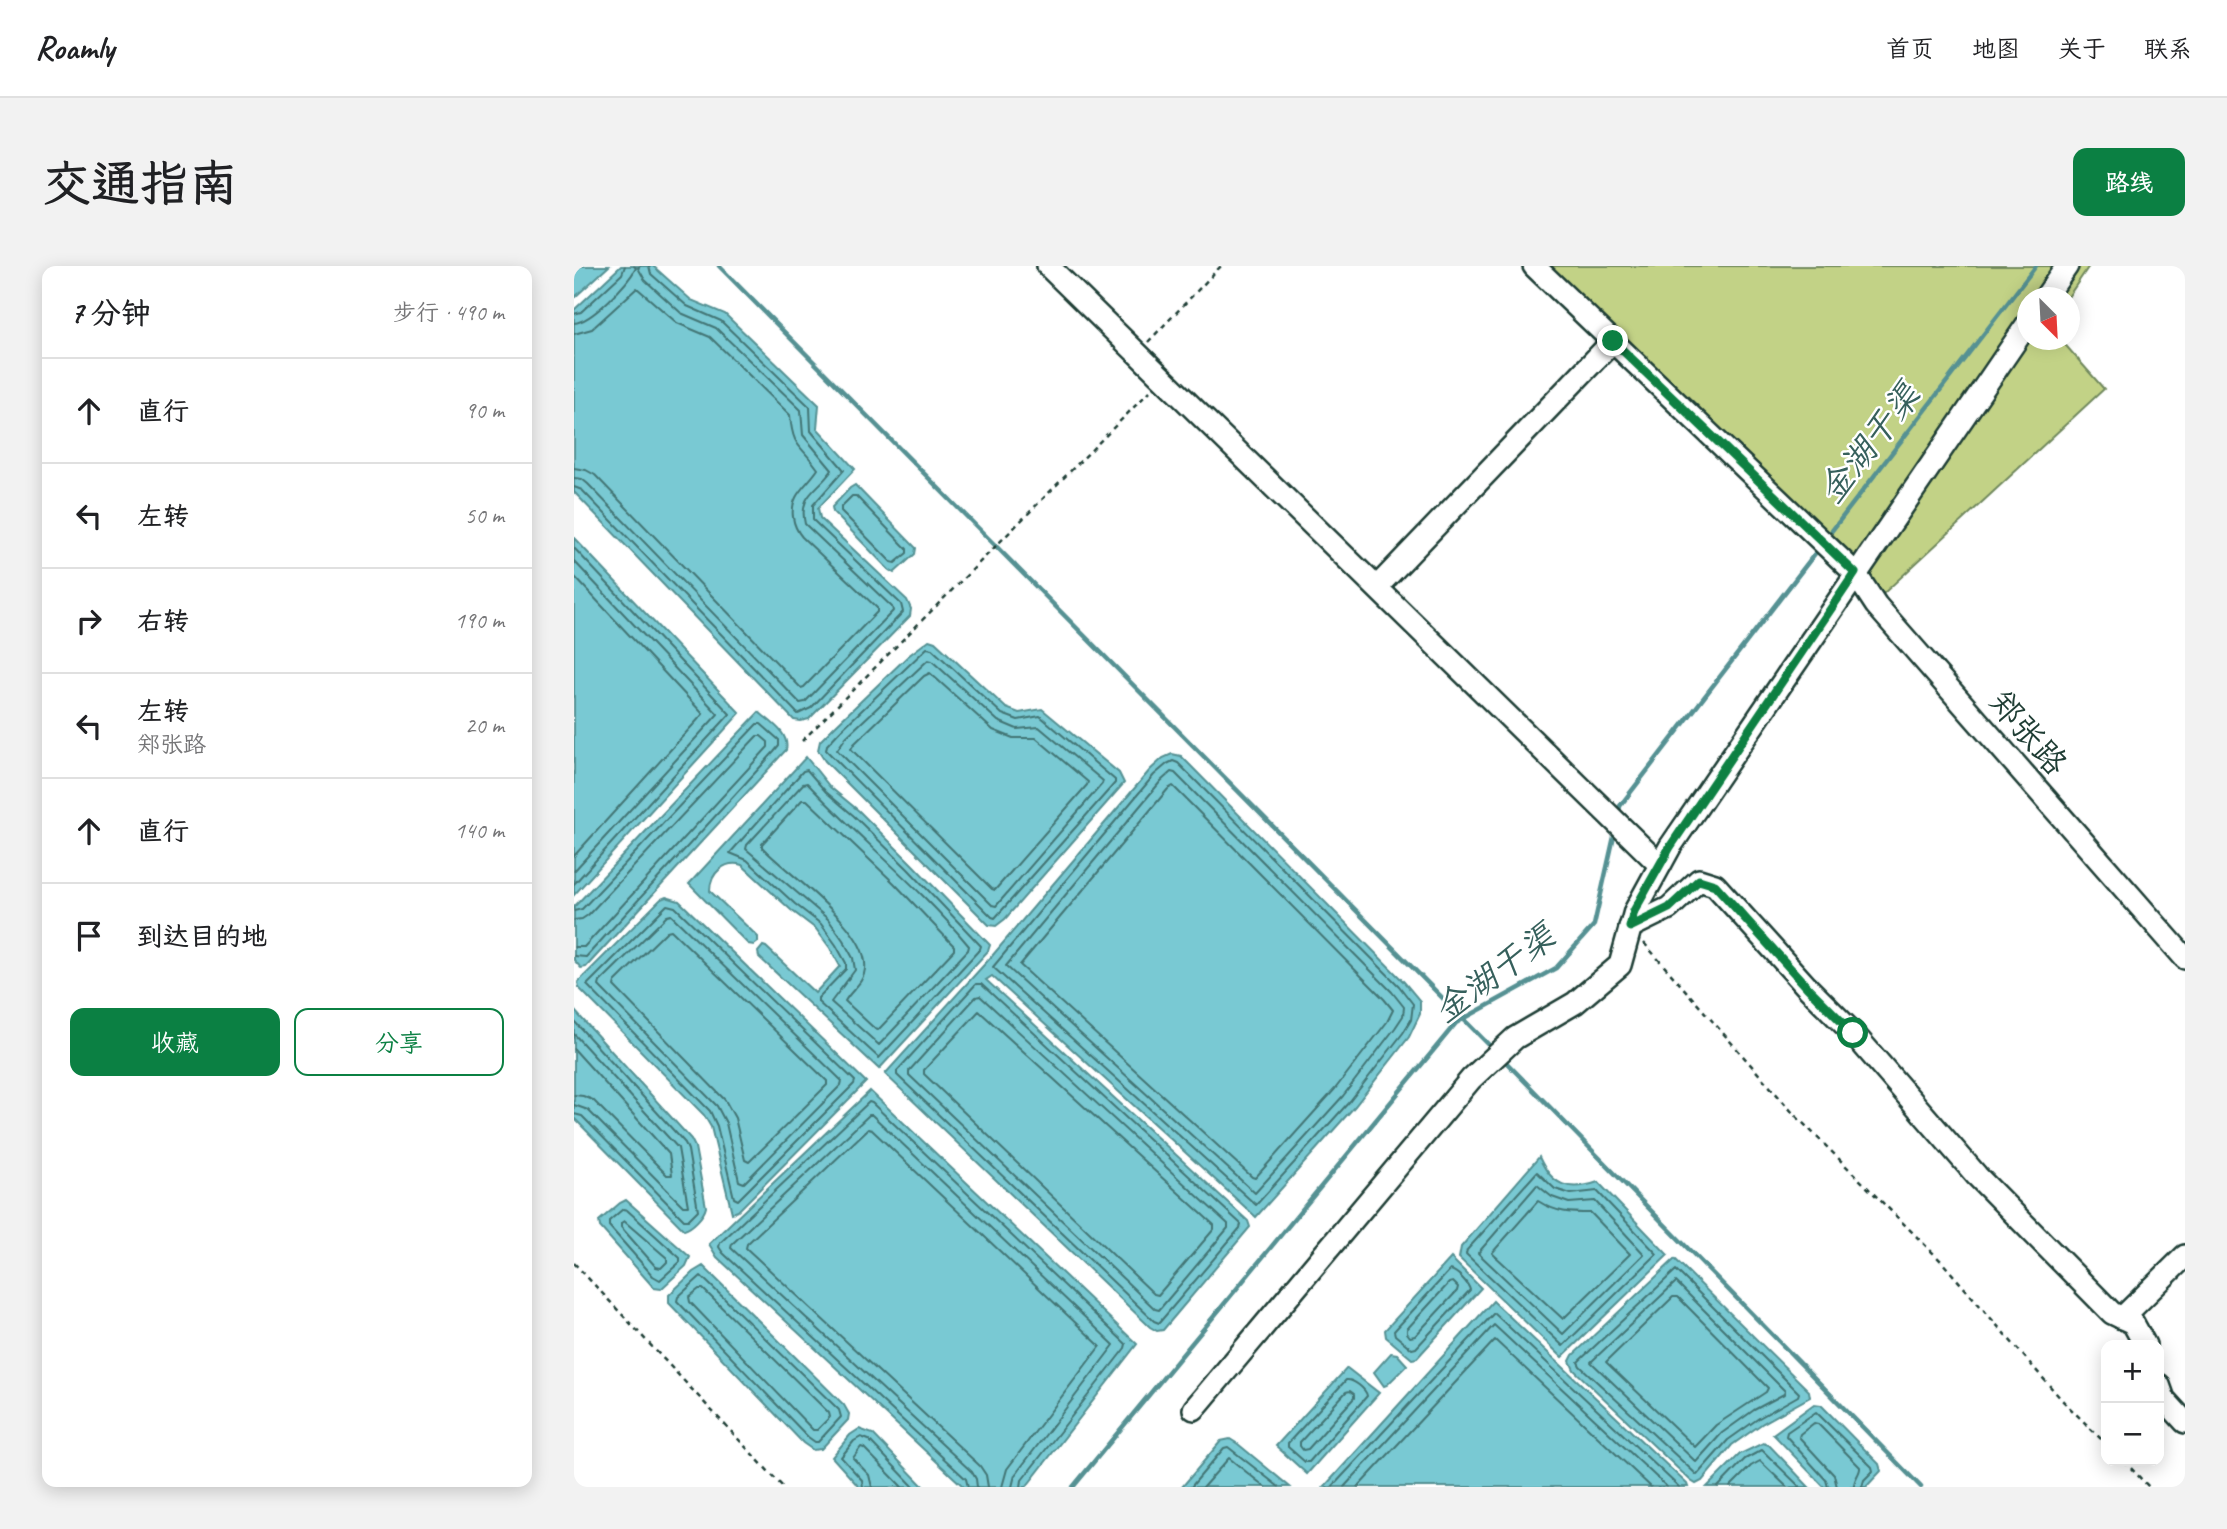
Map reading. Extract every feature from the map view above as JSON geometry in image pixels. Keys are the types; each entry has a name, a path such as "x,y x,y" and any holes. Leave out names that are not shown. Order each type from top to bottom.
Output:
{"street":[{"path":"1048,266 1660,864"},
{"name":"郑张路","path":"1534,266 1855,573 1876,605 2185,958"},
{"path":"2053,287 2067,266"},
{"path":"1194,1409 1471,1079 1515,1038 1575,1003 1620,965 1634,911 1660,864 1855,573 2017,339"},
{"path":"1377,587 1613,341"},
{"path":"1630,927 1669,908 1699,880 1715,885 1807,987 1853,1033 1977,1176 2112,1314 2133,1323 2142,1340"},
{"path":"2122,1318 2185,1256"},
{"path":"2164,1399 2185,1422"}],"path":[{"path":"1138,352 1221,266"},
{"path":"802,741 1163,378"},
{"path":"1630,927 1793,1113 1941,1261 2062,1401 2101,1439"},
{"path":"574,1264 783,1487"},
{"path":"2129,1466 2149,1487"}],"green space":[{"path":"1535,266 2089,266 2075,287 2017,287 2017,350 2070,350 2104,389 1883,594"}],"water":[{"path":"574,266 609,266 574,298"},
{"path":"621,266 653,266 691,300 725,314 819,405 817,428 855,469 818,508 820,518 907,600 911,609 910,616 809,719 794,720 574,492 574,310"},
{"path":"855,485 916,548 915,554 894,573 833,512 832,507"},
{"path":"574,538 740,713 574,895"},
{"path":"929,640 935,642 1006,708 1019,713 1042,709 1119,773 1124,783 996,926 989,925 825,761 818,750 820,741 835,726 908,656"},
{"path":"759,712 782,733 786,750 586,967 581,968 574,960 574,907"},
{"path":"1172,754 1181,756 1404,982 1420,1001 1420,1014 1409,1037 1355,1106 1256,1217 992,976 986,980 1248,1221 1250,1227 1163,1330 1157,1331 885,1074 992,956 1150,770"},
{"path":"806,757 830,787 859,811 990,945 988,951 879,1069 759,957 758,952 763,946 766,947 815,993 840,966 816,929 742,865 730,864 716,874 710,891 758,937 758,942 754,945 748,944 689,884"},
{"path":"666,897 679,901 866,1082 738,1211 732,1213 711,1127 704,1115 579,988 578,982"},
{"path":"574,1010 691,1139 695,1147 706,1207 700,1218 687,1229 684,1230 574,1118"},
{"path":"870,1091 1137,1344 1026,1487 964,1487 717,1257 709,1244"},
{"path":"1539,1157 1550,1175 1562,1184 1578,1186 1598,1182 1668,1255 1562,1357 1459,1258 1461,1247"},
{"path":"626,1200 690,1257 686,1266 661,1289 654,1288 600,1227 599,1221"},
{"path":"1451,1258 1481,1288 1417,1358 1412,1359 1386,1337 1385,1330"},
{"path":"1675,1259 1809,1391 1810,1397 1763,1423 1732,1445 1702,1481 1696,1484 1574,1370 1570,1361 1573,1355"},
{"path":"703,1266 844,1405 849,1414 848,1420 821,1449 813,1450 803,1443 669,1303 669,1295"},
{"path":"1493,1301 1687,1484 1688,1487 1324,1487"},
{"path":"1391,1353 1397,1354 1407,1365 1384,1386 1374,1372"},
{"path":"1347,1368 1379,1393 1307,1474 1276,1446"},
{"path":"1814,1404 1821,1405 1879,1464 1881,1471 1866,1487 1824,1487 1773,1434"},
{"path":"859,1429 873,1434 924,1487 859,1487 832,1457 850,1435"},
{"path":"1230,1439 1290,1487 1182,1487 1221,1441"},
{"path":"1763,1443 1769,1445 1809,1487 1707,1487 1740,1454"}],"waterway":[{"path":"719,266 1492,1048"},
{"name":"金湖干渠","path":"1827,537 2036,266"},
{"name":"金湖干渠","path":"1619,813 1620,806 1820,547"},
{"name":"金湖干渠","path":"1073,1487 1456,1023 1556,968 1594,925 1615,832"},
{"path":"1501,1057 1921,1487"}],"route":[{"path":"1613,341 1855,573 1670,847 1634,911 1630,927 1669,908 1699,880 1715,885 1807,987 1853,1033"}]}
